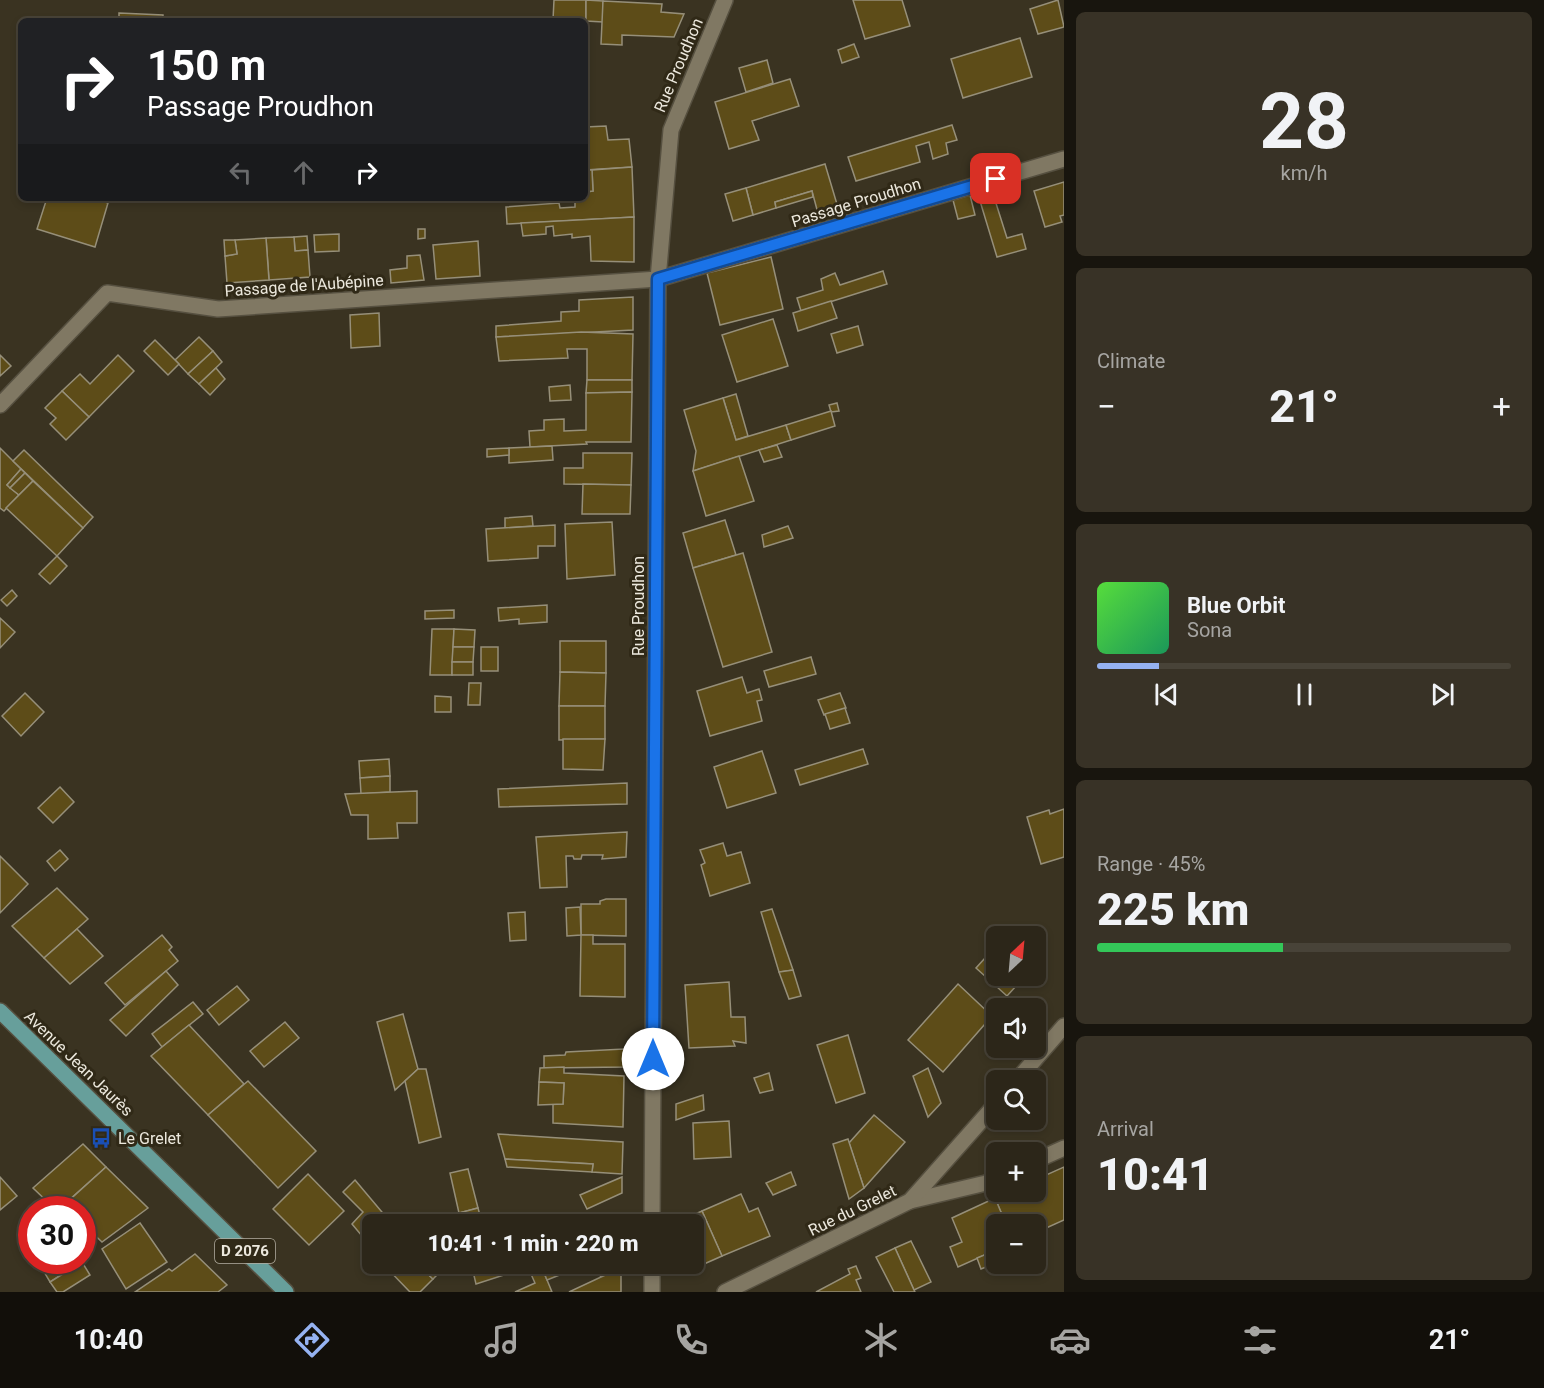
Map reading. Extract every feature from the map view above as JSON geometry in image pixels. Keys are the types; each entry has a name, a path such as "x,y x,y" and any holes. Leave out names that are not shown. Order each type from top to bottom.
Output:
{"main road":[{"name":"Avenue Jean Jaurès","path":"0,1011 286,1292"}],"street":[{"name":"Rue Proudhon","path":"652,1214 658,279 670,130 725,0"},
{"name":"Passage Proudhon","path":"658,279 1064,159"},
{"name":"Passage de l'Aubépine","path":"0,405 107,293 218,309 658,279"},
{"path":"1026,1070 1064,1026"},
{"name":"Rue du Grelet","path":"725,1292 910,1201 986,1115"},
{"path":"1046,1156 1064,1148"},
{"path":"910,1201 986,1183"},
{"path":"652,1274 652,1292"}],"building":[{"path":"554,0 586,0 586,18 553,18"},
{"path":"586,0 603,1 603,22 588,21"},
{"path":"853,0 902,0 910,26 865,39"},
{"path":"1058,0 1064,27 1038,34 1030,9"},
{"path":"603,1 662,4 661,12 684,14 674,37 622,35 622,45 601,44"},
{"path":"119,13 163,15 163,18 119,18"},
{"path":"1020,38 1032,77 963,98 951,59"},
{"path":"854,44 859,57 842,63 838,50"},
{"path":"767,60 773,83 746,92 739,68"},
{"path":"790,79 799,106 752,121 759,140 729,149 715,102"},
{"path":"952,125 957,140 946,143 948,154 933,159 929,142 916,146 920,162 856,181 848,157"},
{"path":"606,126 608,140 629,139 632,167 588,170 588,127"},
{"path":"825,164 839,211 819,217 812,191 775,202 776,208 753,215 746,188"},
{"path":"632,167 634,217 507,224 506,207 559,203 560,208 575,207 575,201 588,201 588,192 593,191 592,170"},
{"path":"588,170 592,170 593,191 588,192"},
{"path":"1064,182 1064,215 1060,216 1062,222 1045,227 1034,191"},
{"path":"746,188 753,215 733,221 725,194"},
{"path":"812,191 813,197 776,208 775,202"},
{"path":"970,195 975,215 958,219 953,200"},
{"path":"994,197 1007,238 1022,234 1026,249 997,257 980,201"},
{"path":"46,201 108,203 95,247 37,229"},
{"path":"634,217 634,262 591,261 590,236 572,238 572,234 554,236 553,226 546,227 546,234 523,236 521,223"},
{"path":"418,229 425,229 425,238 418,239"},
{"path":"339,234 339,251 315,252 314,235"},
{"path":"307,236 308,250 295,251 294,237"},
{"path":"294,237 295,251 308,250 310,277 269,280 266,238"},
{"path":"266,238 269,280 227,283 225,256 237,254 235,240"},
{"path":"224,240 235,240 237,254 225,256"},
{"path":"478,241 480,276 436,279 433,245"},
{"path":"420,255 424,280 391,283 390,270 407,268 407,256"},
{"path":"771,257 783,309 720,325 707,273"},
{"path":"883,271 887,284 801,311 797,298 823,290 821,279 835,273 840,285"},
{"path":"633,297 633,330 496,337 496,326 561,321 561,312 579,311 579,300"},
{"path":"831,301 837,318 798,331 793,313"},
{"path":"379,313 380,346 351,348 350,315"},
{"path":"773,319 788,366 737,382 722,335"},
{"path":"858,326 863,345 837,353 831,334"},
{"path":"581,332 633,334 632,380 587,380 587,349 567,349 568,358 499,361 496,337"},
{"path":"199,337 213,351 188,374 175,360"},
{"path":"155,340 179,364 168,375 144,351"},
{"path":"213,351 222,362 199,384 188,374"},
{"path":"0,355 11,366 0,376"},
{"path":"118,355 134,371 89,417 62,391 80,374 90,384"},
{"path":"216,368 225,379 210,395 199,384"},
{"path":"587,380 632,380 632,392 586,393"},
{"path":"570,385 571,400 550,401 549,387"},
{"path":"62,391 89,417 66,440 50,424 56,418 45,408"},
{"path":"632,392 631,442 586,442 587,444 530,447 529,431 544,430 544,420 564,419 564,431 586,430 586,393"},
{"path":"736,394 748,436 736,440 723,398"},
{"path":"723,398 736,440 786,425 791,440 693,471 696,451 684,410"},
{"path":"837,403 839,411 831,412 829,405"},
{"path":"831,411 835,426 791,440 786,425"},
{"path":"777,445 782,457 764,462 759,450"},
{"path":"552,446 553,460 509,463 509,448"},
{"path":"0,448 21,469 7,485 19,495 4,511 0,508"},
{"path":"509,448 509,455 487,457 487,449"},
{"path":"24,450 93,517 83,528 13,461"},
{"path":"583,453 632,453 631,485 564,484 564,468 583,468"},
{"path":"739,456 754,501 706,516 693,471"},
{"path":"21,469 25,473 10,488 7,485"},
{"path":"25,473 33,481 19,495 10,488"},
{"path":"33,481 83,528 57,556 6,508"},
{"path":"583,484 631,485 630,514 582,514"},
{"path":"532,516 533,526 505,528 505,518"},
{"path":"725,520 736,555 693,568 683,533"},
{"path":"612,522 615,575 567,579 565,524"},
{"path":"555,525 555,546 538,546 538,558 488,561 486,529"},
{"path":"788,526 793,538 764,547 762,535"},
{"path":"743,553 772,652 723,667 693,568"},
{"path":"57,556 67,566 50,584 39,574"},
{"path":"12,590 17,596 7,606 1,600"},
{"path":"547,605 547,622 519,624 519,619 499,621 498,608"},
{"path":"454,610 454,618 425,619 425,611"},
{"path":"0,618 15,632 0,648"},
{"path":"432,629 454,629 452,675 430,675"},
{"path":"454,629 475,630 474,647 453,647"},
{"path":"560,641 606,641 606,673 560,672"},
{"path":"453,647 474,647 473,662 452,662"},
{"path":"481,647 498,647 498,671 481,671"},
{"path":"811,657 816,674 769,687 764,671"},
{"path":"452,662 473,662 473,675 452,675"},
{"path":"560,672 606,673 605,706 559,706"},
{"path":"742,677 747,693 759,689 762,700 757,701 762,721 710,736 697,691"},
{"path":"469,683 481,683 480,705 468,705"},
{"path":"25,693 44,712 21,736 2,716"},
{"path":"840,693 846,708 824,715 818,700"},
{"path":"435,696 451,697 451,712 435,712"},
{"path":"559,706 605,706 605,739 559,740"},
{"path":"845,708 850,723 830,729 825,714"},
{"path":"563,739 605,739 603,770 563,769"},
{"path":"863,749 868,764 800,785 795,770"},
{"path":"762,751 776,793 727,808 714,767"},
{"path":"389,759 390,776 360,778 359,761"},
{"path":"390,776 390,792 361,794 360,778"},
{"path":"627,783 627,804 499,807 498,789"},
{"path":"60,787 74,802 53,823 38,808"},
{"path":"417,791 417,823 397,823 398,838 368,839 368,815 351,815 345,794"},
{"path":"1064,809 1064,857 1041,864 1027,817 1049,810 1050,814"},
{"path":"627,832 626,857 602,859 603,855 582,855 581,859 574,859 573,856 566,856 567,887 540,888 536,837"},
{"path":"723,843 727,856 741,852 750,883 710,896 701,865 705,863 700,850"},
{"path":"60,850 68,859 55,871 47,861"},
{"path":"0,856 28,884 0,913"},
{"path":"57,888 88,919 44,958 12,926"},
{"path":"626,899 626,936 581,935 581,904 600,904 600,901"},
{"path":"580,907 581,935 567,936 566,908"},
{"path":"772,909 793,970 779,972 761,912"},
{"path":"525,912 526,940 510,941 508,913"},
{"path":"77,929 103,956 70,984 44,958"},
{"path":"162,935 172,947 169,950 178,961 125,1005 105,983"},
{"path":"581,935 593,935 593,944 625,944 625,997 580,996"},
{"path":"986,957 986,977 976,968"},
{"path":"793,970 801,996 789,999 779,972"},
{"path":"166,971 178,985 126,1036 110,1020"},
{"path":"729,982 731,1017 745,1017 746,1043 733,1041 735,1046 689,1048 685,985"},
{"path":"958,984 986,1010 986,1023 943,1072 908,1040"},
{"path":"237,986 249,1000 219,1025 207,1010"},
{"path":"996,986 1016,986 1007,996"},
{"path":"193,1002 203,1014 162,1047 152,1034"},
{"path":"403,1014 418,1069 395,1090 377,1022"},
{"path":"285,1022 299,1038 264,1067 250,1051"},
{"path":"189,1025 244,1084 208,1115 151,1056"},
{"path":"848,1035 865,1093 836,1103 817,1045"},
{"path":"624,1049 624,1067 544,1068 544,1056 565,1055 566,1052"},
{"path":"564,1067 564,1073 624,1076 623,1127 553,1123 553,1104 563,1104 564,1083 539,1082 540,1068"},
{"path":"928,1068 941,1103 928,1117 913,1076"},
{"path":"418,1069 426,1069 441,1137 419,1143 405,1081"},
{"path":"769,1073 773,1090 760,1093 754,1078"},
{"path":"248,1081 316,1151 278,1188 208,1115"},
{"path":"539,1082 564,1083 563,1104 538,1105"},
{"path":"703,1095 704,1110 676,1120 676,1104"},
{"path":"874,1115 905,1142 864,1188 849,1143"},
{"path":"729,1121 731,1157 694,1159 693,1123"},
{"path":"498,1134 623,1142 622,1174 592,1172 593,1164 505,1159"},
{"path":"848,1139 864,1188 849,1199 833,1144"},
{"path":"83,1144 106,1167 74,1196 41,1196 33,1188"},
{"path":"505,1159 593,1164 592,1172 507,1167"},
{"path":"106,1167 148,1208 102,1242 96,1236 96,1196 74,1196"},
{"path":"1064,1167 1064,1220 1046,1228 1046,1214 1002,1214 997,1202 1046,1202 1046,1175"},
{"path":"468,1169 478,1208 459,1213 450,1173"},
{"path":"791,1172 796,1185 773,1195 766,1183"},
{"path":"308,1174 344,1211 309,1245 273,1209"},
{"path":"0,1177 17,1196 0,1210"},
{"path":"622,1177 622,1193 587,1209 580,1195"},
{"path":"355,1180 384,1214 362,1214 362,1236 352,1224 363,1212 343,1192"},
{"path":"741,1194 749,1212 758,1208 770,1236 722,1256 702,1211"},
{"path":"986,1202 997,1202 1002,1214 986,1214 986,1254 958,1267 950,1247 962,1242 952,1218"},
{"path":"478,1208 480,1214 459,1214"},
{"path":"704,1216 722,1256 704,1264"},
{"path":"140,1223 167,1262 126,1289 102,1249"},
{"path":"911,1241 931,1282 914,1290 895,1248"},
{"path":"895,1248 915,1292 894,1292 876,1257"},
{"path":"195,1254 227,1285 218,1292 135,1292 169,1269 172,1271"},
{"path":"986,1254 986,1267 981,1269 977,1258"},
{"path":"856,1266 861,1278 856,1280 861,1292 816,1292 850,1274 848,1269"},
{"path":"45,1274 62,1274 50,1282"},
{"path":"63,1274 90,1275 63,1292 57,1292 50,1282"},
{"path":"393,1274 428,1274 433,1279 420,1292 410,1292"},
{"path":"428,1274 438,1274 433,1279"},
{"path":"474,1274 507,1274 476,1284"},
{"path":"531,1274 545,1274 552,1292 515,1292 535,1283"},
{"path":"545,1274 562,1274 547,1280"},
{"path":"608,1274 621,1274 621,1292 569,1292"}],"place":[{"name":"Le Grelet","path":"101,1138"}],"route":[{"path":"653,1059 658,279 996,179"}]}
